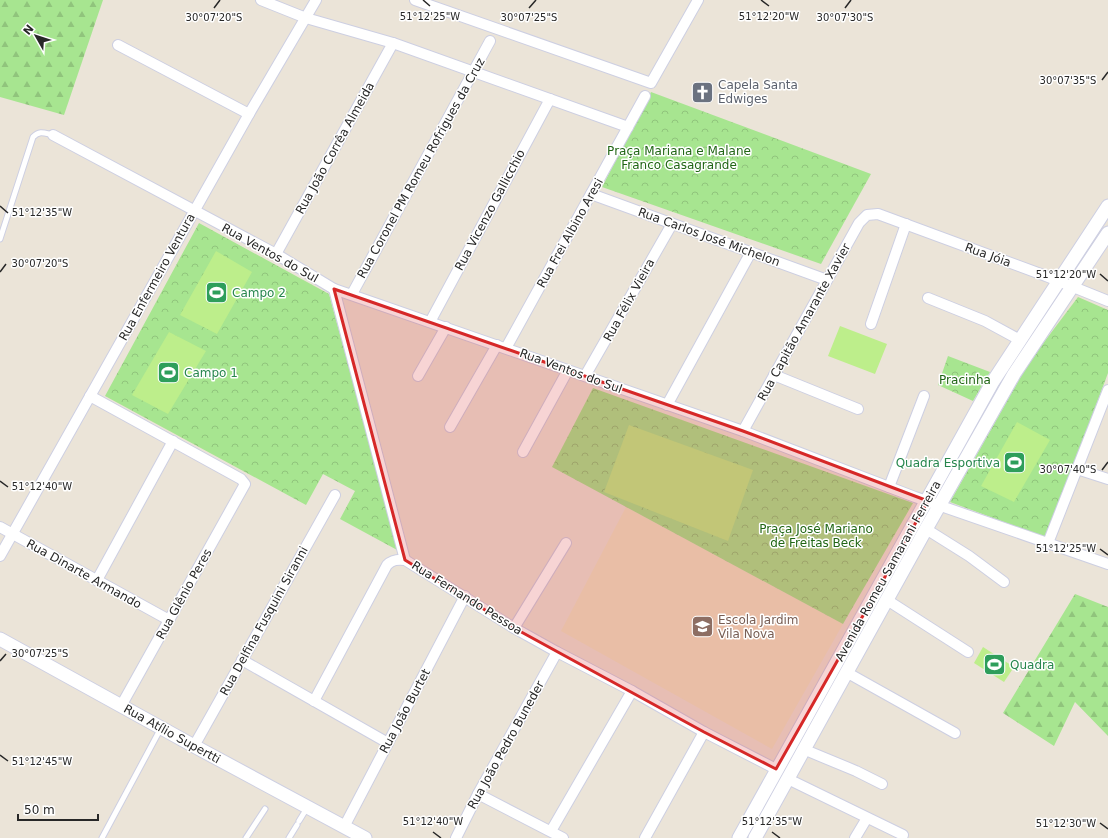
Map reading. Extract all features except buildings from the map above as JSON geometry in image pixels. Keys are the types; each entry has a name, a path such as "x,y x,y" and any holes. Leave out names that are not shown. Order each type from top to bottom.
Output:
{"street":[{"path":"261,0 306,18 393,43 628,128"},
{"name":"Rua Enfermeiro Ventura","path":"0,556 194,210 316,0"},
{"path":"415,0 651,83 698,0"},
{"name":"Rua Coronel PM Romeu Rofrigues da Cruz","path":"352,294 490,41"},
{"name":"Rua João Corrêa Almeida","path":"276,254 393,43"},
{"path":"118,45 249,114"},
{"name":"Rua Frei Albino Aresi","path":"450,427 502,346 591,194 646,96"},
{"name":"Rua Vicenzo Gallicchio","path":"430,322 550,99"},
{"name":"Rua Ventos do Sul","path":"53,136 276,254 334,289 502,346 743,431 890,487 1108,564"},
{"name":"Rua Carlos José Michelon","path":"591,194 827,280"},
{"name":"Avenida Romeu Samarani Ferreira","path":"755,838 788,779 826,694 846,672 887,600 890,581 926,529 934,503 992,383 1108,206"},
{"name":"Rua Jóia","path":"867,215 878,214 1059,281 1108,301"},
{"name":"Rua Capitão Amarante Xavier","path":"743,431 859,223 867,215"},
{"name":"Rua Félix Vieira","path":"585,376 672,224"},
{"path":"871,324 906,224"},
{"name":"Avenida Romeu Samarani Ferreira","path":"739,838 776,770 826,694 934,503 1014,374 1108,233"},
{"path":"667,405 751,252"},
{"name":"Rua Fernando Pessoa","path":"334,289 405,560 514,628 776,770"},
{"path":"928,298 985,321 1020,340"},
{"path":"418,376 446,327"},
{"path":"523,452 568,370"},
{"path":"774,375 858,409"},
{"path":"1048,543 1108,391"},
{"path":"90,396 173,441 97,580"},
{"path":"890,487 924,396"},
{"name":"Rua Glênio Peres","path":"121,706 244,486 244,482 241,479 173,441"},
{"path":"1077,468 1108,479"},
{"name":"Rua Delfina Fusquini Siranni","path":"194,746 335,495"},
{"name":"Rua Dinarte Armando","path":"0,527 169,620"},
{"path":"926,529 969,556 1004,582"},
{"path":"514,628 566,543"},
{"path":"314,701 387,565 393,560 405,560"},
{"name":"Rua João Burtet","path":"341,832 464,596"},
{"path":"887,600 968,652"},
{"name":"Rua Atílio Supertti","path":"0,639 308,807 341,832 365,838"},
{"name":"Rua João Pedro Buneder","path":"456,838 478,794 557,652"},
{"path":"242,660 388,743"},
{"path":"846,672 955,733"},
{"path":"550,831 632,691"},
{"path":"645,838 704,732"},
{"path":"803,748 882,784"},
{"path":"788,779 903,835"},
{"path":"478,794 563,838"},
{"path":"855,838 867,818"}],"lane":[{"path":"0,238 32,137 37,133 53,136"},
{"path":"102,838 161,728"},
{"path":"289,838 308,807"},
{"path":"246,838 265,810"}],"highlighted area":[{"path":"334,289 743,431 928,501 776,769 704,732 514,628 405,560"}],"shaded area":[{"name":"Escola Jardim Vila Nova","path":"626,507 843,624 772,749 561,631"}],"green space":[{"path":"0,0 103,0 64,115 0,97"},
{"name":"Praça Mariana e Malane Franco Casagrande","path":"651,92 871,174 821,264 602,187"},
{"path":"199,223 329,294 399,551 340,519 355,491 323,474 306,505 105,396"},
{"name":"Campo 2","path":"216,251 252,272 217,334 180,315"},
{"path":"1078,297 1108,310 1108,373 1047,538 950,502 1029,362"},
{"path":"840,326 887,344 875,374 828,356"},
{"name":"Campo 1","path":"169,332 206,351 168,414 132,395"},
{"name":"Pracinha","path":"948,356 990,372 973,401 938,385"},
{"name":"Praça José Mariano de Freitas Beck","path":"593,388 913,503 843,624 552,467"},
{"name":"Quadra Esportiva","path":"1017,422 1050,440 1014,502 981,486"},
{"path":"629,425 753,470 728,541 604,492"},
{"path":"1075,594 1108,607 1108,736 1075,702 1054,746 1003,713"},
{"name":"Quadra","path":"983,647 1014,667 1004,682 974,663"}],"place":[{"name":"Capela Santa Edwiges","path":"702,92"},
{"name":"Campo 2","path":"216,293"},
{"name":"Campo 1","path":"169,373"},
{"name":"Quadra Esportiva","path":"1015,463"},
{"name":"Escola Jardim Vila Nova","path":"702,627"},
{"name":"Quadra","path":"994,665"}]}
